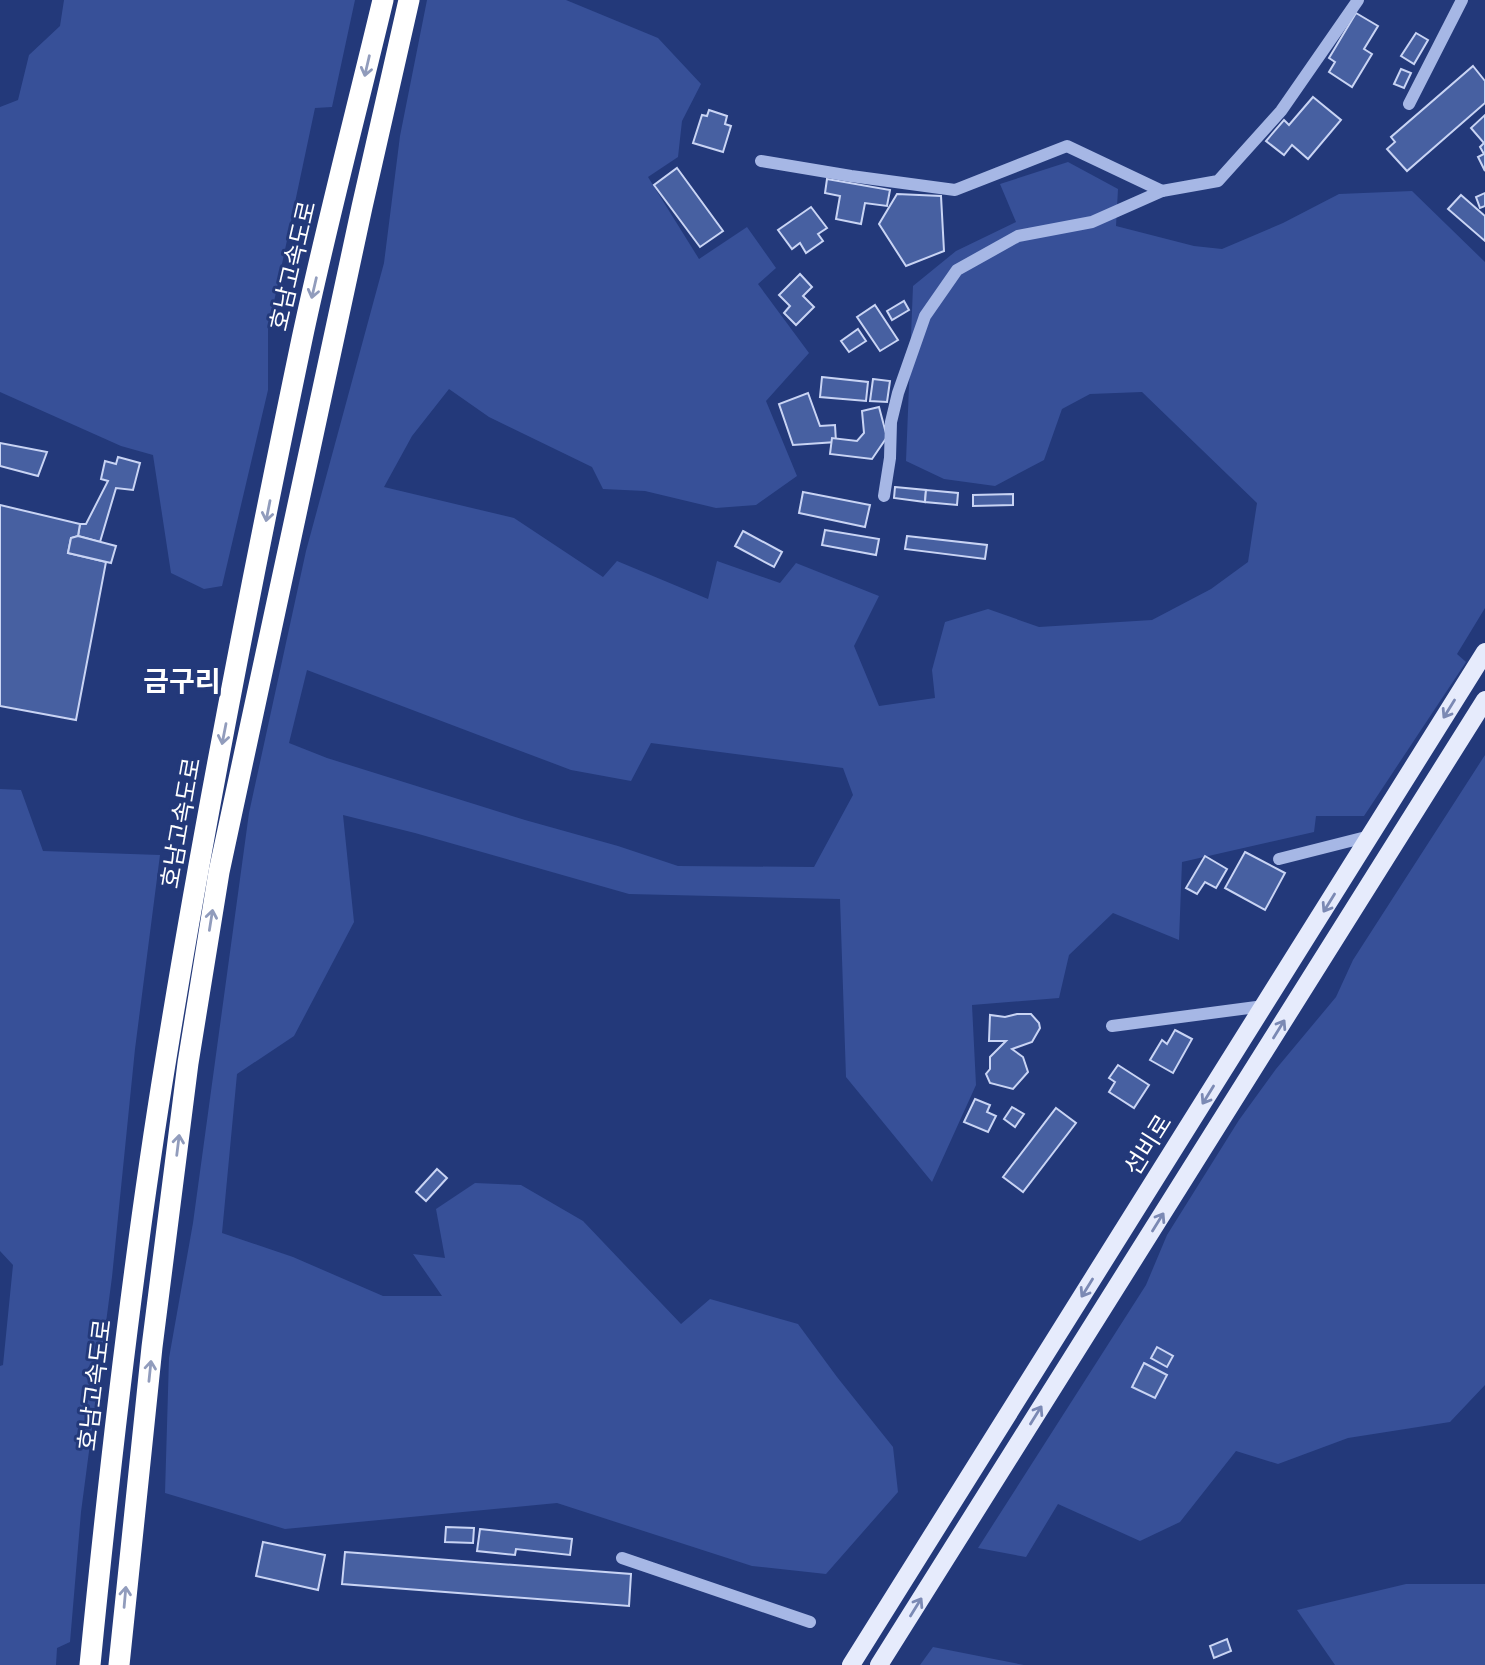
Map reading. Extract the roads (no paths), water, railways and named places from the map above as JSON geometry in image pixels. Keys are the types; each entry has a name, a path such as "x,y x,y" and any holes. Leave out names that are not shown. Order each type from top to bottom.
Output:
{"highway":[{"name":"호남고속도로","path":"90,1665 132,1293 166,1059 210,806 303,336 383,0"},
{"name":"호남고속도로","path":"119,1665 151,1360 186,1077 219,872 409,0"}],"main road":[{"name":"선비로","path":"851,1665 1485,652"},
{"name":"선비로","path":"879,1665 1485,700"}],"street":[{"path":"884,496 890,458 891,422 898,393 925,316 957,270 1018,236 1092,222 1162,191 1218,181 1281,111 1358,0"},
{"path":"1409,104 1462,0"},
{"path":"761,161 955,190 1067,146 1162,191"},
{"path":"1279,859 1370,836"},
{"path":"1112,1026 1264,1006"},
{"path":"622,1558 810,1622"}],"district":[{"name":"금구리","path":"182,681"}]}
